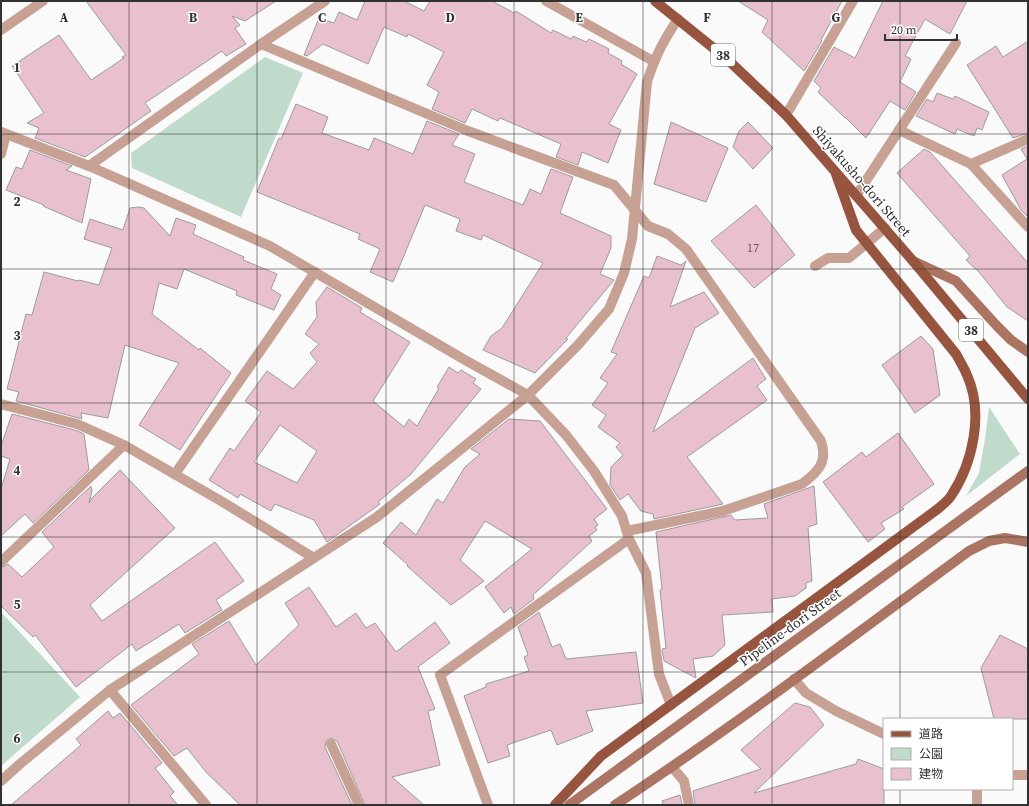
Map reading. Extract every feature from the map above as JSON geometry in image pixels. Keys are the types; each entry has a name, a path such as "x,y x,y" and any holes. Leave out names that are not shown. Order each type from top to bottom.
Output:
{"main road":[{"name":"Shiyakusho-dori Street","path":"655,1 727,59 786,115 836,174 885,228 1028,399"},
{"path":"555,805 601,756 935,511 950,498 959,482 972,451 975,432 976,413 968,376 956,354 856,230 836,174"},
{"path":"913,261 956,280 996,326 1011,340 1028,352"},
{"name":"Pipeline-dori Street","path":"568,805 1028,471"},
{"path":"614,805 672,767 794,680 969,551 989,541 1005,538 1028,542"}],"street":[{"path":"1,30 43,1"},
{"path":"89,166 261,44 325,1"},
{"path":"546,1 653,61"},
{"path":"786,115 853,1"},
{"path":"1,781 110,690 377,517 528,395 578,345 609,309 624,273 632,239 647,82 653,61 664,40 678,19"},
{"path":"856,196 956,43"},
{"path":"261,44 468,131 614,185 648,226 668,234 686,249 821,441 824,450 823,460 819,468 802,484 723,510 628,535 440,675 488,805"},
{"path":"899,130 971,164 1028,227"},
{"path":"1,154 4,133 89,166 270,246 528,395 566,435 594,471 622,516 628,535 646,573 659,674 671,705"},
{"path":"971,164 1028,139"},
{"path":"815,266 828,258 849,258 885,228"},
{"path":"175,474 315,272"},
{"path":"1,404 77,424 124,444 314,558"},
{"path":"1,562 124,444"},
{"path":"794,680 806,693 836,711 883,734"},
{"path":"110,690 206,805"},
{"path":"331,744 359,805"},
{"path":"672,767 684,781 689,805"},
{"path":"1013,775 1028,775"},
{"path":"977,790 977,805"}],"green space":[{"path":"265,57 303,73 241,217 132,168 131,153"},
{"path":"989,407 1020,454 966,496 979,473"},
{"path":"1,612 80,697 1,766"}],"building":[{"path":"86,1 276,1 245,21 232,16 240,25 235,28 246,44 226,56 222,51 145,103 151,111 85,157 35,138 39,128 27,123 44,113 12,66 59,35 91,80 124,58 122,57 126,55"},
{"path":"365,1 404,1 424,11 430,1 492,1 514,13 516,11 551,33 553,30 571,39 573,36 586,42 589,39 609,49 608,53 622,61 621,64 637,74 609,124 621,130 608,163 582,152 578,165 556,157 561,144 500,118 498,121 472,109 465,123 432,109 439,92 427,85 444,52 408,34 407,37 384,27 368,64 323,44 307,56 304,55 319,18 334,23 339,12 357,20"},
{"path":"738,1 842,1 821,40 822,41 804,71 762,32 768,20"},
{"path":"883,1 967,1 950,34 925,19 905,56 911,59 900,82 916,92 905,110 890,101 866,138 818,92 821,88 814,81 834,47 855,58"},
{"path":"1028,41 1028,133 1013,138 967,65 996,46 1003,57"},
{"path":"937,93 953,99 955,96 989,112 982,130 977,128 974,136 957,129 955,134 916,116 927,99 933,102"},
{"path":"296,104 328,117 322,133 369,150 374,138 413,154 427,121 459,134 452,145 475,154 464,182 523,205 530,189 541,194 551,169 573,177 560,213 611,236 611,248 600,274 614,280 566,338 568,339 535,373 483,350 491,336 502,328 543,263 483,235 481,240 456,231 460,219 425,205 393,282 370,272 380,249 358,239 360,234 257,192 279,138 281,139"},
{"path":"671,122 728,148 706,202 654,184"},
{"path":"748,122 773,148 753,169 733,147 739,131"},
{"path":"1028,146 1028,217 1021,210 1002,175 1027,159 1021,149"},
{"path":"924,149 930,152 1028,263 1028,321 1007,307 979,272 966,260 970,256 897,173"},
{"path":"30,150 72,166 66,170 91,179 82,223 43,206 44,205 6,190 16,167 22,169"},
{"path":"756,205 795,255 754,288 711,241"},
{"path":"130,208 144,208 170,236 176,218 196,225 193,234 244,257 243,260 277,274 271,289 281,295 274,310 236,295 237,291 184,269 177,289 159,283 152,314 199,350 200,348 231,373 180,450 139,425 179,363 125,345 108,418 81,413 82,419 16,401 19,392 7,389 26,314 32,315 44,272 99,285 112,248 84,239 90,219 123,230"},
{"path":"657,256 681,265 686,261 670,307 704,292 719,313 695,328 653,432 753,358 766,379 757,386 767,400 687,457 723,504 654,519 653,514 641,511 628,494 620,500 610,485 611,467 623,455 616,447 620,443 598,427 606,415 592,405 608,383 600,378 617,354 611,352 644,276 649,278"},
{"path":"327,287 362,308 360,312 410,342 373,401 404,427 409,419 417,426 439,388 437,387 449,367 458,373 461,370 476,379 473,383 481,389 411,474 378,502 380,504 327,542 314,520 275,504 271,511 240,494 238,498 209,480 230,448 234,451 261,412 245,401 267,371 293,389 317,362 310,353 319,344 305,334 317,317 316,302","holes":["280,425 317,451 297,483 254,462"]},
{"path":"921,336 933,349 940,395 915,413 882,365"},
{"path":"12,414 75,430 84,434 89,470 33,523 25,514 1,536 1,489 10,459 1,456 1,446"},
{"path":"509,419 540,421 607,509 594,519 598,525 595,527 597,530 589,536 592,541 533,595 534,599 514,614 511,607 504,613 485,587 532,549 485,521 460,560 484,581 451,605 383,543 401,522 416,535 437,499 443,503 465,467 480,454 471,449"},
{"path":"898,433 934,484 902,507 904,509 881,523 885,529 868,542 823,482 862,452 866,457"},
{"path":"120,470 175,528 90,605 102,621 215,542 244,581 216,600 222,610 185,633 179,624 136,651 132,644 76,687 35,635 33,637 1,606 1,568 8,564 22,577 54,547 42,532 91,486 92,491 89,503 92,498"},
{"path":"814,486 817,524 808,527 812,581 806,583 806,588 795,596 772,599 773,612 722,615 725,645 713,656 693,659 696,678 664,661 662,649 666,648 656,532 731,515 735,520 768,518 764,504"},
{"path":"309,587 336,627 356,613 366,628 375,623 396,652 435,622 450,643 418,667 435,709 428,711 440,765 392,777 424,805 365,805 337,741 331,738 326,741 325,747 352,805 240,805 206,772 187,748 174,756 131,705 199,654 192,644 229,621 256,665 299,625 285,603"},
{"path":"539,612 552,647 560,644 566,659 636,652 643,703 586,711 593,731 557,745 551,730 507,745 510,756 488,763 464,696 486,687 486,684 529,671 524,657 528,655 518,627"},
{"path":"1000,635 1028,649 1028,719 994,718 981,668"},
{"path":"795,703 810,707 824,725 754,793 856,764 858,759 883,769 884,805 695,805 693,791 761,769 741,750"},
{"path":"108,711 113,718 120,713 162,763 155,768 174,792 170,796 178,805 11,805 81,745 76,739"},
{"path":"680,795 682,805 663,805 662,801"}]}
